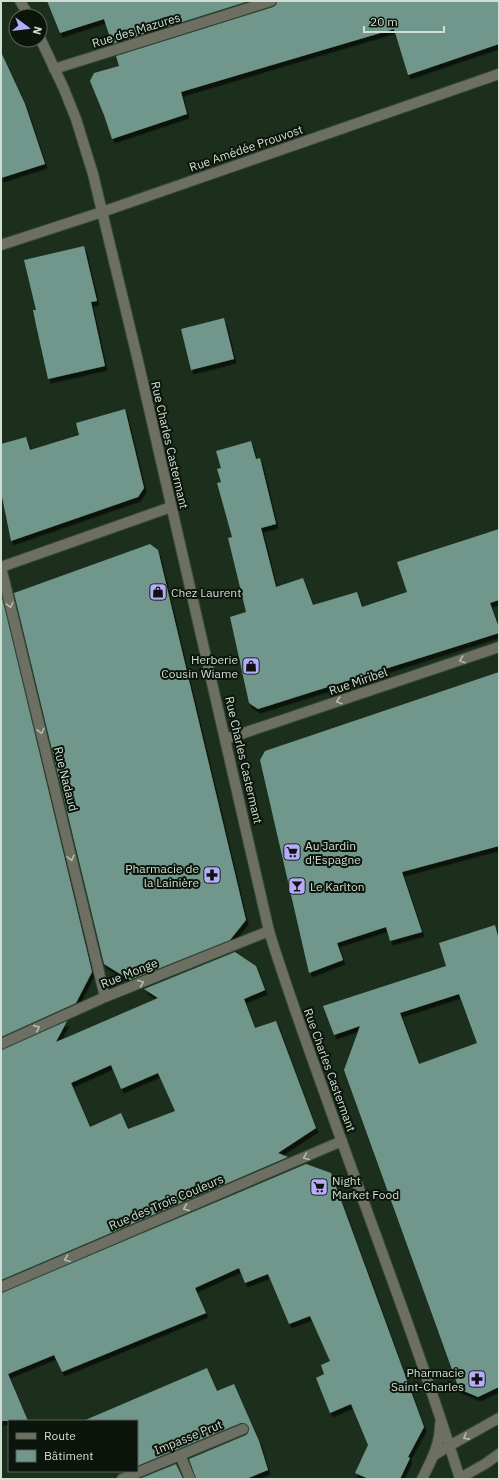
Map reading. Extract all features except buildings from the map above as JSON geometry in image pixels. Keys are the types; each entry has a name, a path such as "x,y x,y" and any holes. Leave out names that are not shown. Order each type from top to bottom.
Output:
{"street":[{"name":"Rue des Mazures","path":"54,69 271,1"},
{"name":"Rue Charles Castermant","path":"45,48 74,114 88,154 138,361 269,931 284,979 437,1408 460,1478"},
{"name":"Rue Amédée Prouvost","path":"1,245 102,212 499,74"},
{"path":"1,567 171,507"},
{"name":"Rue Nadaud","path":"1,567 105,997"},
{"name":"Rue Miribel","path":"226,739 499,647"},
{"name":"Rue Monge","path":"1,1044 105,997 269,931"},
{"name":"Rue des Trois Couleurs","path":"1,1287 342,1141"},
{"path":"422,1479 434,1456 440,1436 440,1422 437,1408"},
{"path":"434,1456 499,1418"},
{"name":"Impasse Prut","path":"122,1479 243,1429"},
{"path":"460,1478 499,1454"},
{"path":"180,1455 190,1479"}],"place":[{"name":"Chez Laurent","path":"158,592"},
{"name":"Herberie Cousin Wiame","path":"251,666"},
{"name":"Au Jardin d'Espagne","path":"292,852"},
{"name":"Pharmacie de la Lainière","path":"212,875"},
{"name":"Le Karlton","path":"297,886"},
{"name":"Night Market Food","path":"319,1187"},
{"name":"Pharmacie Saint-Charles","path":"477,1379"}]}
